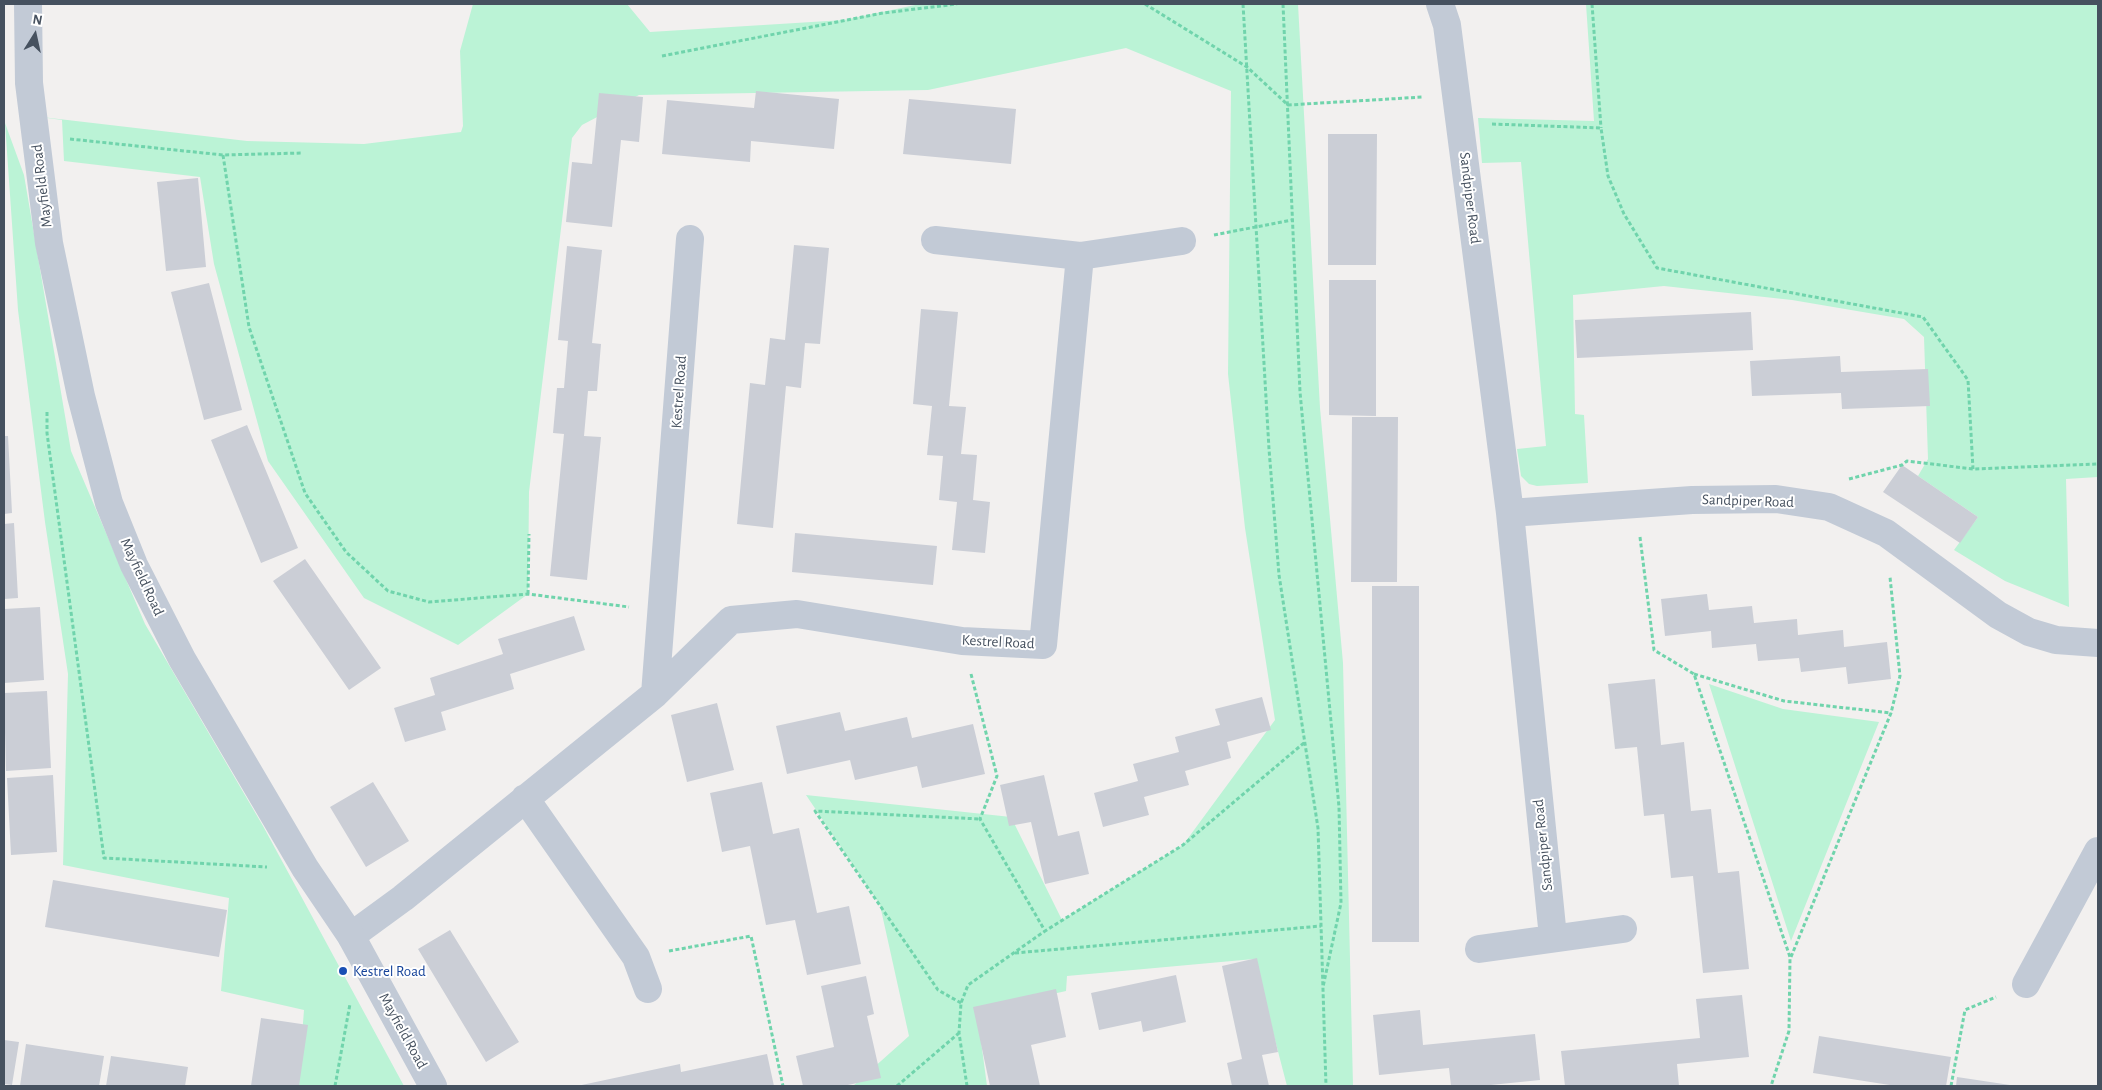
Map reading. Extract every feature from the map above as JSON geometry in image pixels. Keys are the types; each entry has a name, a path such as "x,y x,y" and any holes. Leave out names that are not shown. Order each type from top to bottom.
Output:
{"street":[{"name":"Mayfield Road","path":"28,4 29,82 49,242 81,396 109,503 134,565 182,659 304,868 351,936 433,1086"},
{"name":"Sandpiper Road","path":"1440,4 1447,25 1510,513 1552,937"},
{"name":"Kestrel Road","path":"655,694 690,239"},
{"path":"935,240 1080,256 1182,241"},
{"name":"Kestrel Road","path":"351,936 403,898 524,798 655,694 731,620 797,614 962,641 1043,645 1080,256"},
{"name":"Sandpiper Road","path":"1510,513 1692,500 1776,499 1829,507 1886,532 1998,615 2028,632 2056,640 2098,642"},
{"path":"524,798 636,957 648,989"},
{"path":"2026,984 2098,851"},
{"path":"1479,949 1552,937 1623,929"}],"path":[{"path":"662,56 883,13 957,4"},
{"path":"1144,4 1247,67 1288,105 1456,95"},
{"path":"1243,4 1268,450 1279,575 1318,828 1326,1086"},
{"path":"1283,4 1300,392 1339,806 1341,902 1322,993"},
{"path":"1592,4 1601,128 1608,176 1624,214 1657,268 1923,317 1968,380 1973,469"},
{"path":"1460,124 1601,128"},
{"path":"62,139 223,155 302,153"},
{"path":"223,155 249,327 305,494 341,545 388,591 430,602 528,594 662,612"},
{"path":"1182,241 1292,220"},
{"path":"47,412 48,443 104,858 268,867"},
{"path":"1844,481 1902,465 1907,461 1973,469 2098,464"},
{"path":"1636,505 1654,650 1694,674 1784,701 1891,713"},
{"path":"1790,957 1891,713 1900,676 1886,532"},
{"path":"528,594 529,534"},
{"path":"962,641 997,776 980,819"},
{"path":"1694,674 1790,957 1789,1031 1772,1086"},
{"path":"967,1086 959,1033 961,1003 968,985 1045,932 1183,845 1305,742"},
{"path":"961,1003 938,990 815,811 980,819"},
{"path":"980,819 1045,932"},
{"path":"1015,953 1321,926"},
{"path":"636,957 751,936 783,1086"},
{"path":"1951,1086 1964,1010 2026,984"},
{"path":"335,1086 351,998"},
{"path":"896,1086 959,1033"}],"green space":[{"path":"473,4 627,4 650,32 844,20 920,4 1298,4 1320,408 1343,663 1353,1086 1287,1086 1254,959 1067,976 1066,991 977,1011 987,1086 853,1086 909,1036 880,905 806,795 1011,817 1062,920 1183,845 1275,720 1245,528 1228,374 1231,91 1126,48 928,90 639,95 582,125 572,138 529,492 528,594 458,645 364,598 268,461 214,264 200,177 64,161 62,120 33,116 247,141 364,144 461,132 463,126 460,51"},
{"path":"1586,4 2098,4 2098,477 2066,479 2069,607 2005,581 1954,550 1978,517 1918,476 1928,459 1924,337 1904,319 1792,300 1664,286 1573,295 1575,414 1584,415 1588,483 1537,486 1529,484 1521,476 1517,449 1546,446 1521,162 1482,163 1478,118 1594,121"},
{"path":"5,123 24,175 71,451 145,624 263,826 404,1086 298,1086 304,1010 221,991 229,898 63,865 68,674 45,522 18,310"},
{"path":"1709,684 1783,709 1879,722 1791,941"}],"building":[{"path":"756,91 839,99 834,149 751,141 750,162 662,154 667,100 754,108"},
{"path":"599,93 643,97 639,142 621,140 612,227 566,222 572,162 592,164"},
{"path":"909,99 1016,109 1011,164 903,154"},
{"path":"1328,134 1377,134 1376,265 1328,265"},
{"path":"198,178 206,267 166,271 157,182"},
{"path":"794,245 829,248 820,344 805,343 801,388 786,386 773,528 737,524 750,383 765,385 770,338 785,340"},
{"path":"567,246 602,250 592,343 601,344 597,391 588,391 584,436 601,437 587,580 550,576 564,434 553,433 557,388 564,388 568,341 558,340"},
{"path":"1329,280 1376,280 1376,416 1329,415"},
{"path":"209,283 242,410 204,420 171,292"},
{"path":"921,309 958,312 949,406 966,407 961,454 977,455 973,500 990,502 985,553 952,550 957,502 939,500 943,456 927,455 932,406 913,404"},
{"path":"1751,312 1753,350 1577,358 1575,320"},
{"path":"1840,356 1841,372 1928,369 1930,406 1842,409 1841,393 1752,396 1750,361"},
{"path":"1352,417 1398,417 1397,582 1351,582"},
{"path":"247,425 298,548 261,563 211,440"},
{"path":"4,436 8,436 12,513 4,514"},
{"path":"1902,465 1978,517 1960,543 1883,492"},
{"path":"14,523 18,598 4,599 4,524"},
{"path":"795,533 937,546 933,585 792,572"},
{"path":"305,559 381,668 349,690 273,581"},
{"path":"1372,586 1419,586 1419,942 1372,942"},
{"path":"1707,594 1709,610 1752,606 1754,623 1797,619 1798,635 1843,630 1844,647 1887,642 1891,679 1848,684 1846,667 1801,672 1799,658 1758,661 1756,644 1712,648 1711,631 1665,636 1661,599"},
{"path":"40,607 44,680 4,683 4,609"},
{"path":"574,616 585,650 510,674 514,689 441,712 446,730 405,742 394,708 435,695 430,678 503,654 498,639"},
{"path":"1655,679 1661,745 1684,742 1691,811 1711,809 1718,873 1739,871 1749,969 1703,973 1693,876 1671,878 1664,814 1644,816 1637,747 1615,749 1608,684"},
{"path":"47,691 51,768 6,771 4,693"},
{"path":"1262,697 1271,730 1227,742 1231,758 1185,771 1189,785 1144,797 1149,815 1103,827 1094,793 1138,781 1133,764 1179,752 1175,737 1220,725 1215,709"},
{"path":"717,703 734,770 687,782 671,715"},
{"path":"840,712 845,731 907,717 912,738 973,724 985,774 922,788 917,766 855,780 850,760 787,774 776,726"},
{"path":"53,775 57,852 11,855 7,778"},
{"path":"1044,775 1058,836 1079,831 1089,874 1045,884 1031,822 1009,826 1000,785"},
{"path":"373,782 409,841 366,867 330,807"},
{"path":"762,782 773,834 799,828 817,913 849,906 861,964 807,975 795,920 766,925 750,846 722,852 710,793"},
{"path":"53,880 227,910 219,957 45,927"},
{"path":"450,930 519,1042 486,1062 418,949"},
{"path":"1257,958 1278,1052 1262,1055 1269,1086 1232,1086 1227,1063 1242,1059 1222,966"},
{"path":"1176,975 1186,1022 1143,1032 1141,1021 1099,1030 1091,993"},
{"path":"866,976 874,1014 867,1016 881,1078 843,1086 803,1086 796,1056 834,1047 821,986"},
{"path":"1056,989 1066,1037 1031,1045 1040,1086 990,1086 973,1007"},
{"path":"1742,995 1749,1057 1677,1064 1679,1086 1565,1086 1561,1051 1700,1038 1696,999"},
{"path":"1420,1010 1423,1045 1535,1034 1540,1080 1481,1086 1451,1086 1449,1068 1379,1075 1373,1015"},
{"path":"261,1018 308,1025 299,1086 251,1086"},
{"path":"1819,1036 1951,1057 1946,1086 1896,1086 1813,1073"},
{"path":"4,1040 19,1042 12,1085 4,1084"},
{"path":"26,1044 104,1056 99,1086 20,1086"},
{"path":"767,1054 774,1086 577,1086 680,1064 681,1072"},
{"path":"111,1056 188,1067 185,1086 106,1086"},
{"path":"1957,1077 2010,1085 2010,1086 1956,1086"}],"place":[{"name":"Kestrel Road","path":"343,971"}]}
